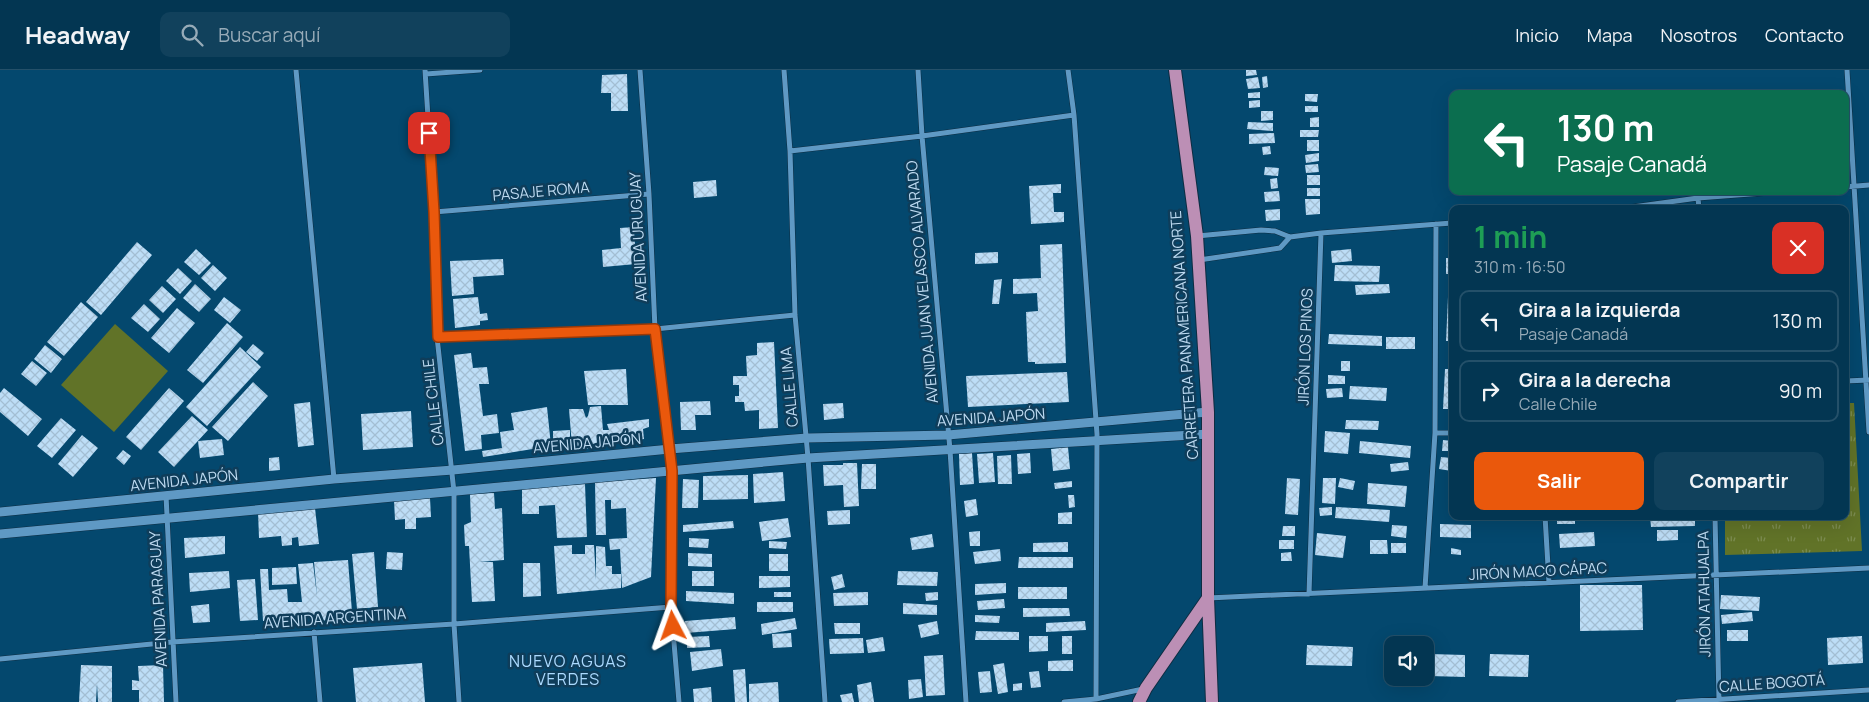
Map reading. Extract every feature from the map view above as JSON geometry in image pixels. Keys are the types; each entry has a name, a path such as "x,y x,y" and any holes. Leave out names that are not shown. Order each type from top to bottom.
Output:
{"main road":[{"name":"CARRETERA PANAMERICANA NORTE","path":"1175,70 1199,260 1208,412 1208,598 1212,702"},
{"path":"1139,702 1146,688 1208,598"}],"street":[{"path":"296,70 334,479"},
{"path":"426,72 480,70"},
{"name":"AVENIDA URUGUAY","path":"640,70 649,194 655,329 672,471 671,607 679,702"},
{"name":"CALLE LIMA","path":"784,70 790,151 795,315 808,458 825,702"},
{"name":"AVENIDA JUAN VELASCO ALVARADO","path":"918,70 922,136 950,450 966,702"},
{"path":"1068,70 1074,115 1097,441 1096,699"},
{"path":"1847,70 1848,90"},
{"name":"CALLE CHILE","path":"426,72 434,212 438,337 453,470 454,624 459,702"},
{"path":"1849,109 1868,380 1869,432"},
{"path":"790,151 922,136 1074,115"},
{"path":"1849,187 1869,185"},
{"name":"PASAJE ROMA","path":"434,212 649,194"},
{"path":"1647,205 1738,195"},
{"path":"1698,198 1699,205"},
{"path":"1196,236 1261,230 1276,231 1290,237 1449,223"},
{"path":"1425,588 1435,433 1436,224"},
{"name":"JIRÓN LOS PINOS","path":"1309,594 1321,233"},
{"path":"1199,260 1280,248 1290,237"},
{"path":"438,337 655,329 795,315"},
{"path":"1849,381 1868,380"},
{"name":"AVENIDA JAPÓN","path":"0,512 334,479 453,470 670,449 806,438 948,435 1208,412"},
{"path":"1435,433 1449,433"},
{"path":"0,534 808,458 1209,434"},
{"name":"AVENIDA PARAGUAY","path":"166,495 176,702"},
{"path":"1545,520 1549,582"},
{"name":"JIRÓN ATAHUALPA","path":"1715,520 1719,701"},
{"name":"JIRÓN MACO CÁPAC","path":"1208,598 1869,568"},
{"name":"AVENIDA ARGENTINA","path":"0,659 172,642 454,624 671,607"},
{"path":"314,632 320,702"},
{"path":"1064,702 1096,699 1146,688"},
{"name":"CALLE BOGOTÁ","path":"1678,702 1719,701 1869,690"}],"green space":[{"path":"115,324 168,371 114,432 61,385"},
{"path":"1849,403 1854,403 1862,551 1725,555 1725,520 1849,520"}],"building":[{"path":"1246,70 1256,70 1257,75 1246,76"},
{"path":"627,74 628,111 611,111 611,93 601,93 602,75"},
{"path":"1267,76 1268,87 1263,88 1262,77"},
{"path":"1258,77 1260,88 1248,89 1246,79"},
{"path":"1260,92 1260,98 1248,98 1248,93"},
{"path":"1305,94 1318,94 1317,102 1305,101"},
{"path":"1260,100 1260,107 1249,108 1249,101"},
{"path":"1305,106 1318,106 1318,112 1305,112"},
{"path":"1261,111 1273,111 1273,120 1261,121"},
{"path":"1319,117 1319,127 1310,127 1310,118"},
{"path":"1248,122 1273,123 1273,131 1247,129"},
{"path":"1300,130 1319,130 1318,137 1300,137"},
{"path":"1274,133 1275,143 1249,144 1249,134"},
{"path":"1307,140 1319,140 1319,151 1307,151"},
{"path":"1270,146 1271,154 1263,155 1262,147"},
{"path":"1319,153 1319,161 1306,163 1305,155"},
{"path":"1318,164 1319,172 1306,173 1305,165"},
{"path":"1265,167 1279,168 1278,176 1264,175"},
{"path":"1307,175 1320,175 1320,185 1307,185"},
{"path":"1277,178 1278,188 1271,189 1270,179"},
{"path":"716,180 717,196 694,198 693,182"},
{"path":"1061,184 1061,193 1053,193 1054,212 1064,212 1064,222 1031,224 1029,186"},
{"path":"1307,188 1320,188 1320,196 1307,196"},
{"path":"1279,191 1280,201 1265,202 1264,192"},
{"path":"1305,199 1320,199 1320,214 1306,215"},
{"path":"1280,209 1280,220 1266,221 1265,210"},
{"path":"634,227 636,264 603,267 602,250 621,248 620,228"},
{"path":"137,242 152,255 101,315 86,302"},
{"path":"1062,244 1066,363 1035,364 1035,362 1028,362 1026,312 1038,311 1037,293 1013,294 1013,279 1041,278 1040,245"},
{"path":"196,249 211,263 199,275 184,262"},
{"path":"1351,249 1352,261 1332,263 1331,251"},
{"path":"998,252 998,263 975,264 975,253"},
{"path":"1446,258 1449,258 1449,274 1446,274"},
{"path":"503,259 504,275 473,277 474,294 452,296 450,261"},
{"path":"213,265 227,278 215,291 201,278"},
{"path":"1335,265 1380,266 1379,282 1334,281"},
{"path":"178,268 192,281 180,294 166,281"},
{"path":"1002,279 999,304 992,304 994,280"},
{"path":"195,284 211,299 199,312 183,298"},
{"path":"1389,284 1390,293 1356,295 1355,285"},
{"path":"162,286 176,299 163,313 149,300"},
{"path":"224,297 241,310 230,323 214,310"},
{"path":"478,297 480,314 487,313 488,320 480,321 480,325 455,328 453,299"},
{"path":"1448,297 1449,297 1449,341 1446,341"},
{"path":"81,302 98,317 64,356 47,342"},
{"path":"144,304 160,319 148,332 131,318"},
{"path":"177,308 195,323 169,353 151,338"},
{"path":"227,323 243,337 203,383 187,370"},
{"path":"1329,334 1382,336 1382,346 1328,344"},
{"path":"1386,337 1415,337 1415,349 1386,349"},
{"path":"774,342 778,428 759,429 759,410 745,411 744,402 735,402 735,396 739,396 739,385 733,385 733,376 747,376 746,356 757,355 757,343"},
{"path":"253,344 264,353 257,361 246,352"},
{"path":"45,345 62,359 51,373 34,359"},
{"path":"240,347 261,367 207,426 186,407"},
{"path":"471,353 473,368 487,367 489,384 479,384 483,416 497,414 499,433 481,435 482,449 465,451 454,355"},
{"path":"32,361 47,373 36,386 21,374"},
{"path":"1341,361 1350,361 1350,371 1341,371"},
{"path":"626,369 628,405 588,405 584,371"},
{"path":"1445,369 1449,369 1449,409 1443,409"},
{"path":"1067,372 1069,402 968,407 966,376"},
{"path":"1328,375 1345,376 1345,384 1328,384"},
{"path":"253,382 268,396 228,441 212,427"},
{"path":"1350,386 1387,388 1386,401 1349,399"},
{"path":"4,388 42,419 28,436 0,412 0,393"},
{"path":"169,388 184,401 141,450 126,437"},
{"path":"1342,388 1343,397 1327,398 1326,389"},
{"path":"710,401 711,415 695,415 696,430 681,430 680,402"},
{"path":"310,402 314,445 298,447 294,404"},
{"path":"843,403 844,418 824,420 823,404"},
{"path":"601,406 603,430 609,430 607,424 649,419 649,427 643,429 644,439 597,447 595,444 589,444 588,449 583,447 578,451 572,446 569,409 583,409 586,418 590,407"},
{"path":"547,407 551,446 483,457 482,451 502,448 500,432 514,430 511,413"},
{"path":"411,411 413,447 363,450 361,414"},
{"path":"192,416 208,430 174,467 158,452"},
{"path":"61,418 76,430 52,458 37,446"},
{"path":"1346,420 1379,421 1378,430 1345,429"},
{"path":"570,430 570,445 553,445 553,431"},
{"path":"1325,431 1350,433 1348,454 1324,452"},
{"path":"82,435 98,448 73,477 58,464"},
{"path":"222,439 224,455 200,458 198,441"},
{"path":"1443,440 1449,441 1449,451 1442,451"},
{"path":"1360,441 1411,446 1410,458 1359,453"},
{"path":"1068,447 1070,469 1053,471 1051,449"},
{"path":"123,450 131,456 124,465 116,458"},
{"path":"972,453 974,484 960,485 959,454"},
{"path":"993,453 995,482 979,483 977,454"},
{"path":"1030,453 1031,473 1018,474 1017,454"},
{"path":"1011,455 1012,484 998,484 997,456"},
{"path":"279,457 280,470 269,471 269,458"},
{"path":"1441,457 1449,458 1449,471 1439,469"},
{"path":"1408,462 1409,470 1391,472 1390,464"},
{"path":"843,463 857,463 859,506 844,507 843,485 824,486 823,465 843,465"},
{"path":"862,464 876,464 876,489 861,489"},
{"path":"783,472 785,501 754,503 753,474"},
{"path":"748,475 748,499 703,500 703,476"},
{"path":"656,478 651,577 622,588 620,549 610,550 609,539 627,538 626,508 611,509 611,500 605,500 606,535 596,535 595,482"},
{"path":"1287,478 1300,479 1298,515 1285,514"},
{"path":"1323,478 1336,478 1335,504 1322,503"},
{"path":"1340,478 1355,481 1353,490 1338,487"},
{"path":"683,479 699,480 698,508 682,508"},
{"path":"1072,481 1072,487 1055,489 1054,483"},
{"path":"1368,483 1407,486 1405,507 1367,504"},
{"path":"585,484 587,537 557,538 555,505 539,506 539,514 522,514 522,488"},
{"path":"494,493 495,509 502,508 504,560 479,562 493,562 495,601 472,602 469,546 465,546 464,525 471,522 470,494"},
{"path":"1068,495 1074,495 1075,507 1069,508"},
{"path":"430,498 431,517 416,518 416,529 405,529 405,519 395,520 394,500"},
{"path":"976,499 978,515 966,517 964,501"},
{"path":"1332,507 1332,515 1320,516 1319,508"},
{"path":"1336,507 1390,510 1389,522 1335,518"},
{"path":"315,508 319,544 299,546 298,537 292,538 292,545 282,546 281,536 259,538 258,512"},
{"path":"850,510 850,524 828,525 827,511"},
{"path":"1072,512 1072,524 1058,524 1058,513"},
{"path":"788,518 791,537 762,541 759,522"},
{"path":"1557,520 1575,520 1575,524 1557,524"},
{"path":"1650,520 1695,520 1695,526 1651,527"},
{"path":"733,521 734,528 683,532 683,525"},
{"path":"1440,524 1471,525 1471,538 1440,537"},
{"path":"1392,525 1407,526 1406,538 1391,536"},
{"path":"1283,526 1295,526 1295,536 1282,536"},
{"path":"1657,530 1678,530 1678,540 1657,541"},
{"path":"980,531 980,546 970,546 969,532"},
{"path":"1594,532 1595,546 1560,548 1559,534"},
{"path":"1317,533 1346,536 1343,558 1315,555"},
{"path":"932,534 934,547 912,550 910,538"},
{"path":"225,536 225,554 185,558 184,538"},
{"path":"689,538 709,539 708,548 689,547"},
{"path":"1279,540 1294,540 1294,549 1279,549"},
{"path":"1370,540 1387,540 1388,554 1370,554"},
{"path":"769,541 787,542 786,549 769,548"},
{"path":"1068,542 1068,552 1033,552 1033,543"},
{"path":"1391,543 1406,543 1406,553 1391,553"},
{"path":"572,545 572,554 585,554 585,545 594,545 596,580 596,546 605,547 606,566 612,566 612,574 621,574 621,588 557,594 554,546"},
{"path":"1451,548 1461,550 1461,555 1451,554"},
{"path":"1000,549 1001,561 975,564 973,552"},
{"path":"374,552 378,607 357,609 352,554"},
{"path":"387,552 403,553 402,570 386,569"},
{"path":"1291,552 1292,561 1281,561 1281,553"},
{"path":"688,553 712,554 712,567 688,566"},
{"path":"769,554 788,554 788,571 769,571"},
{"path":"1019,557 1073,557 1073,568 1018,568"},
{"path":"348,560 352,612 328,615 329,620 319,621 319,617 263,621 260,569 268,569 269,590 287,589 288,602 302,602 298,564 313,563 317,596 314,562"},
{"path":"523,563 540,563 541,596 523,597"},
{"path":"296,567 297,584 272,585 272,568"},
{"path":"229,571 230,588 190,592 189,573"},
{"path":"692,571 714,571 714,586 692,586"},
{"path":"898,571 938,572 937,586 897,585"},
{"path":"842,574 845,587 834,590 831,577"},
{"path":"759,576 790,576 790,587 759,588"},
{"path":"255,579 258,620 240,621 237,580"},
{"path":"1006,583 1006,593 975,595 975,584"},
{"path":"1580,585 1642,585 1643,630 1580,631"},
{"path":"1018,587 1067,587 1067,599 1018,599"},
{"path":"686,591 734,593 734,604 686,601"},
{"path":"774,592 791,592 791,597 774,597"},
{"path":"868,592 868,605 834,606 833,593"},
{"path":"938,592 938,600 926,601 925,593"},
{"path":"1721,595 1760,597 1759,611 1720,609"},
{"path":"1004,599 1005,608 978,610 977,601"},
{"path":"757,602 793,602 793,612 757,612"},
{"path":"903,603 937,605 937,615 903,614"},
{"path":"209,604 210,622 193,623 191,606"},
{"path":"1023,608 1069,608 1070,616 1023,617"},
{"path":"1752,612 1753,621 1722,624 1721,615"},
{"path":"975,615 1000,616 999,623 975,622"},
{"path":"735,617 736,629 686,633 685,621"},
{"path":"795,618 797,629 762,635 761,624"},
{"path":"937,621 939,634 921,638 918,625"},
{"path":"1085,621 1086,630 1046,632 1046,623"},
{"path":"834,623 860,623 860,634 835,634"},
{"path":"1727,630 1748,630 1748,641 1727,641"},
{"path":"976,631 1019,632 1019,640 975,640"},
{"path":"791,633 792,647 773,648 772,634"},
{"path":"709,636 710,647 687,648 687,637"},
{"path":"1029,636 1048,636 1048,651 1029,652"},
{"path":"1062,636 1072,636 1072,654 1062,654"},
{"path":"1862,636 1863,663 1828,665 1827,638"},
{"path":"883,637 885,651 868,653 866,640"},
{"path":"863,638 864,653 830,654 829,639"},
{"path":"1307,645 1353,647 1352,666 1306,665"},
{"path":"721,649 723,666 692,671 690,652"},
{"path":"1434,654 1465,655 1465,677 1434,676"},
{"path":"1490,654 1529,655 1528,677 1489,676"},
{"path":"943,655 945,695 926,696 924,656"},
{"path":"1073,660 1073,671 1048,671 1048,661"},
{"path":"422,663 425,702 356,702 353,668"},
{"path":"1004,663 1008,692 998,694 993,665"},
{"path":"81,665 112,666 112,702 98,702 97,684 96,702 79,702"},
{"path":"163,665 164,702 139,702 139,690 132,690 132,680 139,681 138,666"},
{"path":"745,669 747,702 735,702 733,670"},
{"path":"990,671 992,692 980,693 978,672"},
{"path":"1039,671 1041,687 1031,688 1029,672"},
{"path":"921,679 923,697 909,699 908,680"},
{"path":"778,682 779,702 749,702 749,684"},
{"path":"871,682 874,702 859,702 857,685"},
{"path":"1022,683 1022,690 1013,691 1013,684"},
{"path":"711,687 712,702 694,702 693,689"},
{"path":"852,693 854,702 842,702 840,695"}],"district":[{"name":"NUEVO AGUAS VERDES","path":"568,670"}],"route":[{"path":"429,133 434,212 438,337 655,329 672,471 671,607 673,626"}]}
